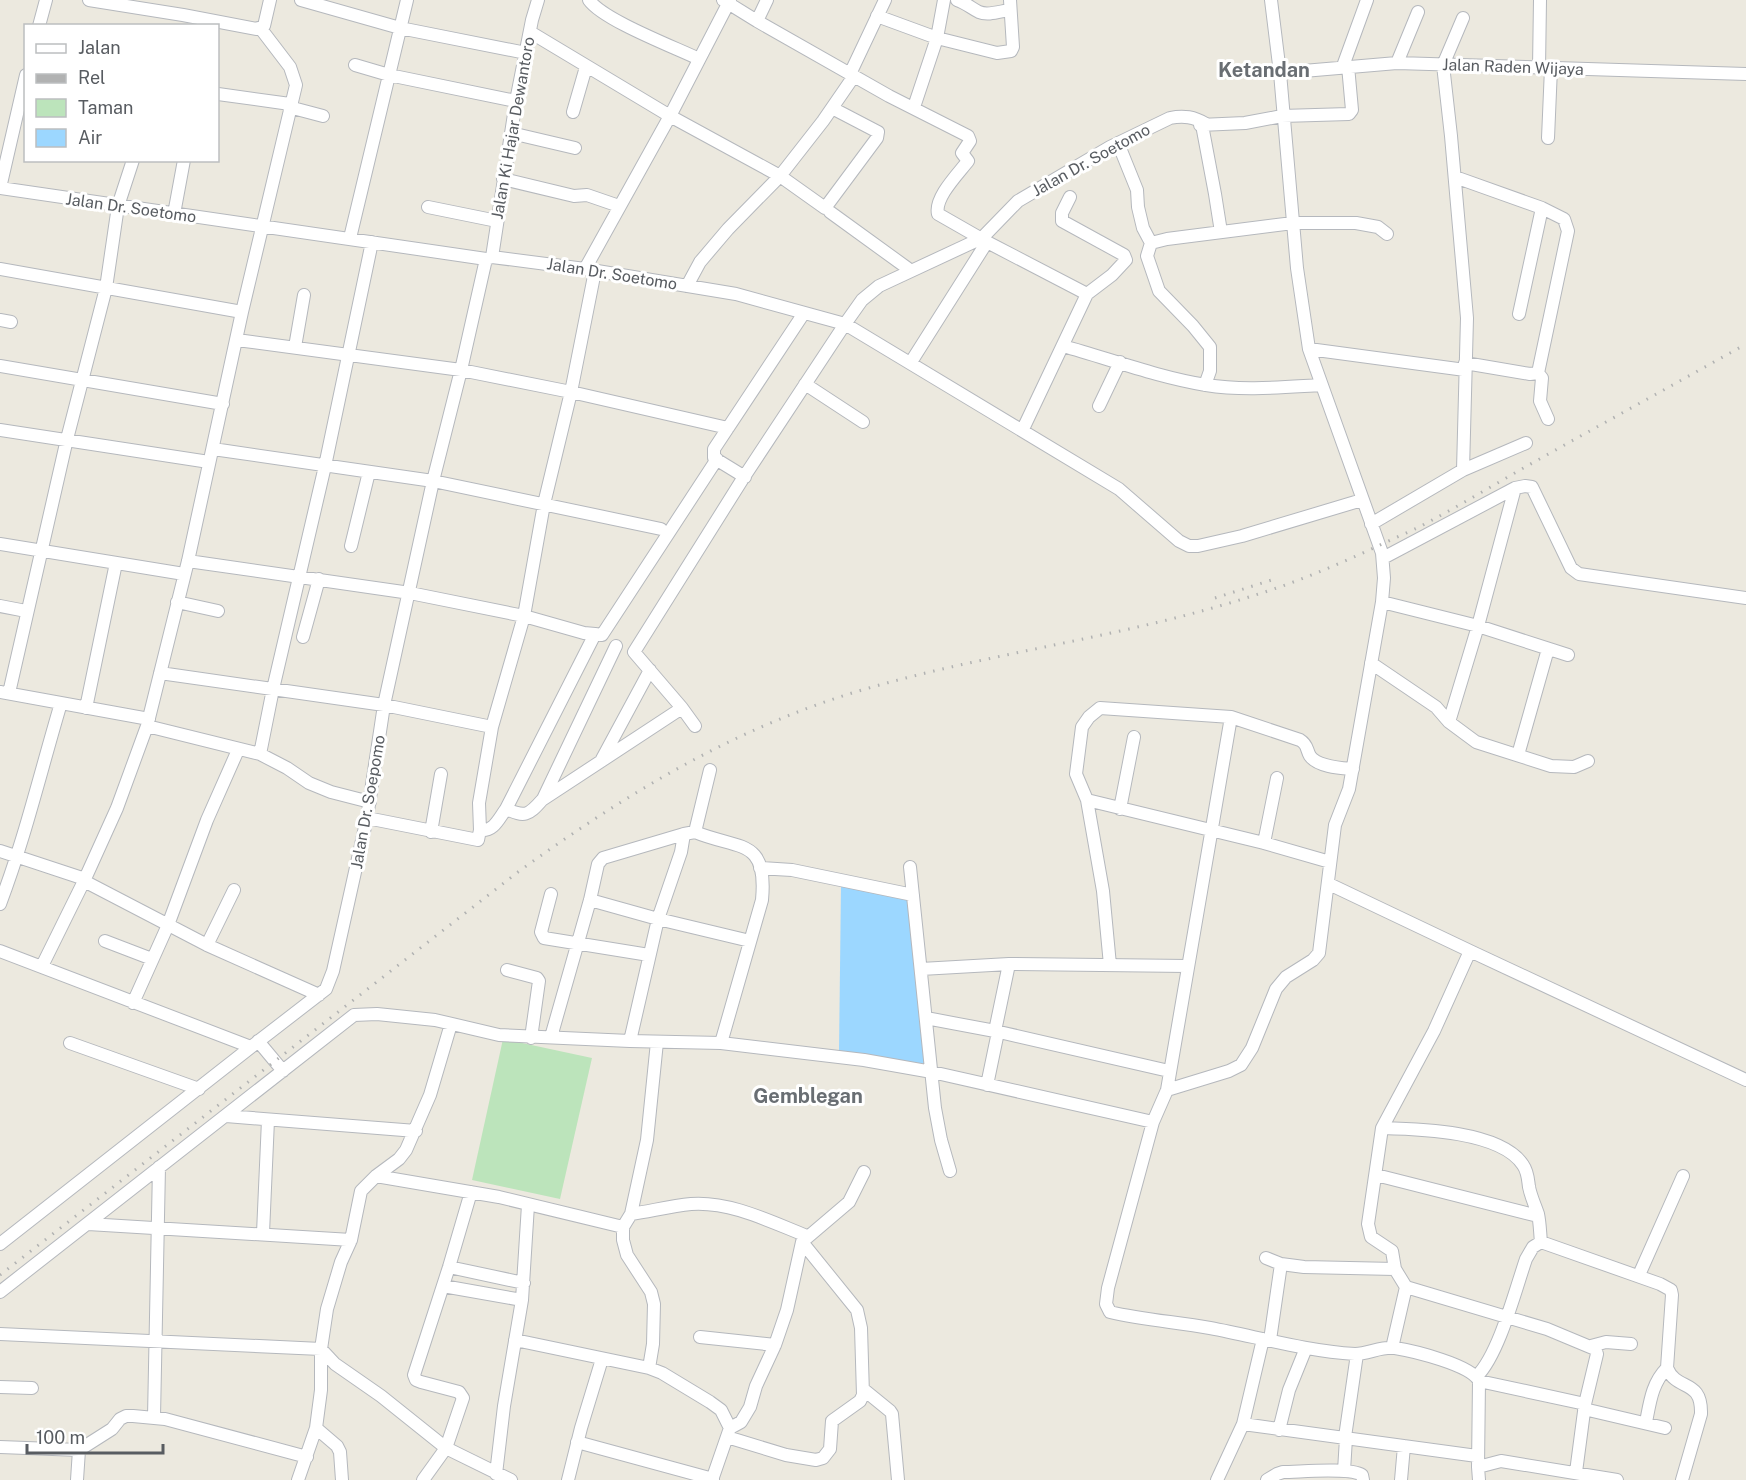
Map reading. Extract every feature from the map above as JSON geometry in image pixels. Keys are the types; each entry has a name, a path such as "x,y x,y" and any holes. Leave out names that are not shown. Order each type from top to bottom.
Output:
{"street":[{"path":"40,24 46,0"},
{"path":"89,0 113,1 182,20 217,24"},
{"path":"261,29 266,21 270,0"},
{"path":"301,0 400,28 526,53"},
{"path":"350,238 407,0"},
{"name":"Jalan Ki Hajar Dewantoro","path":"489,258 516,101 538,0"},
{"path":"589,0 594,7 616,20 699,59"},
{"path":"757,21 767,0"},
{"path":"687,286 700,262 728,229 780,176 832,108 852,75 885,0"},
{"path":"914,107 937,38 944,0"},
{"path":"877,16 937,38 997,53 1011,51 1013,47 1010,5 986,14 957,0"},
{"path":"1167,1090 1229,1071 1246,1060 1276,989 1286,977 1301,969 1319,953 1335,825 1349,789 1383,602 1383,558 1309,349 1297,268 1280,73 1271,0"},
{"path":"1345,66 1367,0"},
{"path":"1540,0 1548,138"},
{"path":"367,818 478,840 479,803 492,728 524,616 544,504 571,392 590,270 620,206 670,116 727,1 757,21 852,75 970,138 962,153 968,161 945,191 937,210 941,217 1087,294"},
{"path":"1397,63 1418,12"},
{"path":"1463,18 1443,65 1467,318 1464,470"},
{"path":"42,966 85,880 117,808 148,722 188,561 242,312 296,85 290,67 261,29 219,24"},
{"path":"530,32 670,116 780,176 825,208 877,138 878,132 832,108"},
{"name":"Jalan Raden Wijaya","path":"1280,73 1397,63 1746,74"},
{"path":"355,65 389,75 516,101"},
{"name":"Jalan Dr. Soetomo","path":"0,188 262,227 590,270 756,298 846,324 866,295 879,286 910,270 984,240 1018,201 1118,143 1170,118 1197,119 1204,124 1245,123 1282,116 1351,113 1345,66"},
{"path":"573,112 586,67"},
{"path":"0,188 23,94"},
{"path":"219,94 290,105 323,116"},
{"path":"1204,124 1221,232"},
{"path":"511,133 575,148"},
{"path":"1118,143 1137,190 1143,228 1151,243 1147,256 1159,291 1210,347 1209,371 1205,385"},
{"path":"132,162 118,206 106,288 66,439 26,611 4,692 148,722 238,750 260,754 309,783 331,792 370,802"},
{"path":"174,214 184,162"},
{"path":"1455,177 1542,208 1564,219 1568,231 1538,373"},
{"path":"503,178 574,196 586,195 620,206"},
{"path":"1023,429 1087,294 1124,263 1126,258 1062,221 1062,213 1070,197"},
{"path":"428,207 497,221"},
{"path":"1519,314 1542,208"},
{"path":"830,212 910,270"},
{"path":"1151,243 1293,223 1356,223 1378,227 1387,234"},
{"path":"911,362 984,240"},
{"path":"260,754 273,688 325,466 372,242"},
{"name":"Jalan Dr. Soepomo","path":"0,1244 326,988 333,971 367,818 384,705 433,481 489,258"},
{"path":"0,269 242,312"},
{"path":"295,347 304,295"},
{"path":"745,477 713,456 714,449 804,313"},
{"path":"634,652 805,384 846,324 1119,489 1179,541 1189,546 1242,536 1362,500"},
{"path":"237,340 461,370 571,392 728,428"},
{"path":"1063,346 1176,380 1205,385 1271,387 1321,385"},
{"path":"1309,349 1530,374 1538,373"},
{"path":"1099,406 1120,362"},
{"path":"0,366 223,405"},
{"path":"1538,373 1542,378 1539,401 1548,418"},
{"path":"805,384 863,422"},
{"path":"0,429 209,462"},
{"path":"1371,524 1464,470 1526,443"},
{"path":"213,448 433,481 661,529"},
{"path":"480,830 485,831 494,826 506,808 598,635 717,459"},
{"path":"351,546 369,472"},
{"path":"1383,558 1515,488 1525,486 1532,488 1570,568 1578,573 1746,598"},
{"path":"1449,722 1478,626 1515,488"},
{"path":"0,544 184,574"},
{"path":"188,561 410,593 524,616 598,635 616,646 634,652 695,726"},
{"path":"86,708 116,563"},
{"path":"303,637 319,579"},
{"path":"177,602 218,611"},
{"path":"1383,602 1478,626 1568,655"},
{"path":"0,606 26,611"},
{"path":"506,808 527,814 532,812 542,800 616,646"},
{"path":"1518,755 1548,649"},
{"path":"1371,663 1436,707 1449,722 1476,742 1551,766 1574,767 1588,761"},
{"path":"601,761 650,670"},
{"path":"160,673 384,705 492,728"},
{"path":"0,904 18,856 61,703"},
{"path":"542,800 682,708"},
{"path":"1110,964 1103,891 1087,800 1076,774 1082,727 1100,708 1231,717 1300,740 1305,743 1309,754 1316,760 1337,768 1353,769"},
{"path":"1231,717 1167,1090 1153,1122 1108,1288 1107,1308 1110,1312 1125,1316 1187,1324 1306,1348 1357,1354 1392,1348 1420,1354 1456,1366 1478,1379 1665,1428"},
{"path":"1120,809 1134,737"},
{"path":"133,1003 168,925 207,820 238,750"},
{"path":"630,1041 658,920 710,770"},
{"path":"431,832 441,774"},
{"path":"1264,843 1276,778"},
{"path":"1087,800 1264,843 1330,862"},
{"path":"551,1037 598,864 603,858 690,833 736,843 751,850 760,867 764,886 721,1043"},
{"path":"0,851 85,880 207,945 319,995"},
{"path":"760,867 792,870 913,895"},
{"path":"910,867 939,1130 950,1171"},
{"path":"1329,884 1746,1080"},
{"path":"207,945 234,890"},
{"path":"551,894 542,926 544,938 650,955"},
{"path":"590,900 658,920 750,941"},
{"path":"105,941 152,959"},
{"path":"0,951 133,1003 255,1044 283,1071"},
{"path":"1470,951 1429,1041 1382,1128 1368,1230 1371,1237 1392,1251 1395,1269 1406,1287 1547,1329 1595,1349 1597,1354 1585,1407 1576,1472"},
{"path":"921,969 1009,964 1187,966"},
{"path":"987,1084 1009,964"},
{"path":"507,970 537,978 539,981 531,1038"},
{"path":"0,1292 354,1016 377,1014 435,1020 490,1033 531,1038 721,1043 864,1060 932,1072 1153,1122"},
{"path":"926,1018 996,1031 1169,1071"},
{"path":"298,1480 316,1428 321,1390 321,1349 327,1308 341,1262 351,1240 361,1191 376,1176 399,1159 406,1150 430,1095 451,1024"},
{"path":"649,1368 653,1344 654,1304 651,1292 627,1255 623,1240 623,1227 631,1214 647,1140 657,1042"},
{"path":"70,1044 199,1089"},
{"path":"226,1116 416,1131"},
{"path":"263,1233 267,1120"},
{"path":"1382,1128 1453,1132 1500,1147 1516,1158 1523,1165 1538,1216 1541,1242"},
{"path":"154,1417 159,1167"},
{"path":"577,1442 713,1479 729,1433 741,1422 750,1407 756,1386 775,1345 787,1310 804,1239 849,1202 864,1172"},
{"path":"1376,1175 1538,1216"},
{"path":"376,1176 471,1192 623,1227"},
{"path":"1639,1275 1683,1176"},
{"path":"423,1480 446,1448 462,1404 462,1395 459,1392 416,1380 414,1375 471,1192"},
{"path":"515,1340 649,1368 662,1373 721,1410 729,1433 786,1455 816,1460 823,1458 830,1449 832,1421 860,1401 863,1389 861,1328 857,1310 804,1239 756,1216 715,1205 692,1204 631,1214"},
{"path":"0,1334 321,1349 335,1364 381,1396 446,1448 505,1478 515,1340 524,1283 528,1205"},
{"path":"88,1224 351,1240"},
{"path":"1541,1242 1639,1275 1671,1290 1673,1303 1667,1368 1670,1375 1678,1382 1690,1387 1699,1395 1702,1404 1682,1480"},
{"path":"1478,1463 1478,1379 1486,1367 1506,1317 1526,1259 1533,1247 1541,1242"},
{"path":"1266,1258 1281,1264 1304,1267 1395,1269"},
{"path":"1217,1480 1243,1424 1267,1339 1281,1264"},
{"path":"449,1267 524,1283"},
{"path":"443,1286 522,1300"},
{"path":"1392,1348 1406,1287"},
{"path":"700,1337 775,1345"},
{"path":"1591,1346 1606,1342 1631,1344"},
{"path":"1279,1430 1289,1390 1306,1348"},
{"path":"1336,1474 1345,1438 1357,1354"},
{"path":"567,1480 602,1359"},
{"path":"1646,1422 1651,1394 1658,1377 1667,1368"},
{"path":"0,1387 33,1388"},
{"path":"863,1389 892,1414 898,1480"},
{"path":"0,1447 79,1450 112,1429 126,1416 154,1417 307,1457"},
{"path":"1243,1424 1404,1446 1478,1463 1501,1461 1617,1480"},
{"path":"316,1428 337,1446 340,1452 342,1480"},
{"path":"1401,1480 1404,1446"},
{"path":"77,1480 79,1450"},
{"path":"1268,1480 1276,1474 1299,1476 1358,1472 1362,1474 1363,1480"}],"green space":[{"path":"503,1039 592,1058 560,1199 472,1180"}],"water":[{"path":"841,886 913,900 927,1064 839,1053"}],"railway":[{"path":"0,1275 518,872 602,814 689,762 779,719 876,686 1206,610 1316,573 1421,526 1746,344"},
{"path":"1215,598 1278,578"}],"district":[{"name":"Ketandan","path":"1264,70"},
{"name":"Gemblegan","path":"808,1096"}]}
